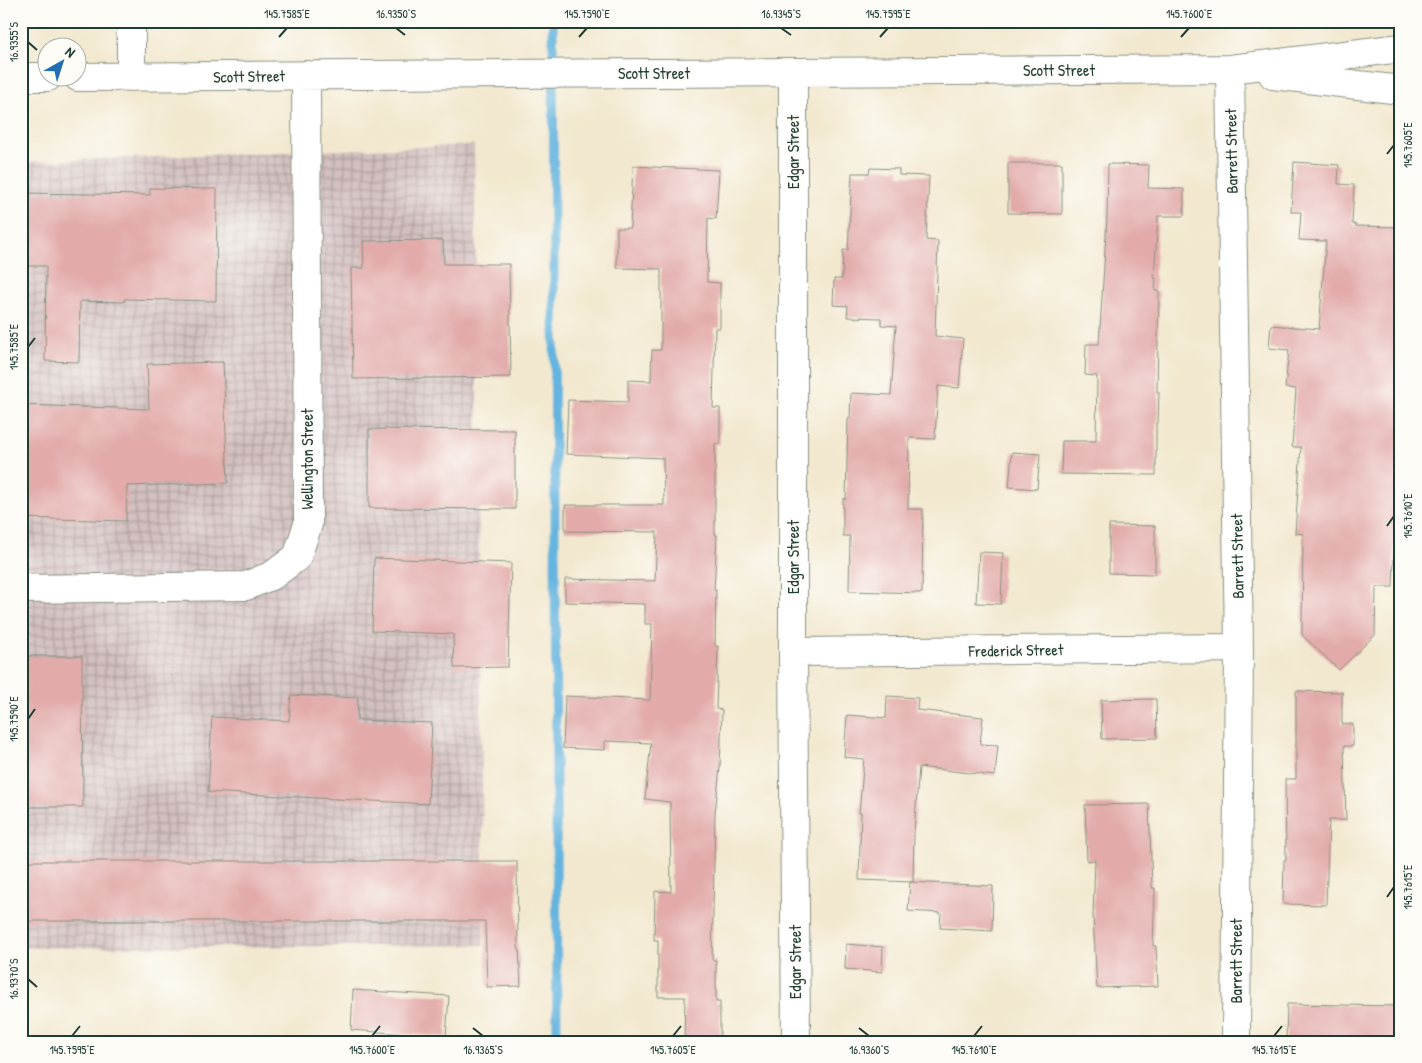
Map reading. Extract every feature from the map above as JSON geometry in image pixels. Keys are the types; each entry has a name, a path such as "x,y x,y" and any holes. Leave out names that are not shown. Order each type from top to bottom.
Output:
{"street":[{"path":"131,21 131,77"},
{"name":"Scott Street","path":"1230,70 1401,48"},
{"name":"Scott Street","path":"88,77 1230,70 1401,90"},
{"name":"Barrett Street","path":"1230,70 1238,648 1236,1042"},
{"name":"Edgar Street","path":"793,72 796,1042"},
{"name":"Wellington Street","path":"21,589 246,586 274,575 297,557 308,524 306,75"},
{"path":"21,78 38,77"},
{"name":"Frederick Street","path":"794,652 1238,648"}],"shaded area":[{"path":"474,145 484,945 21,948 21,162"}],"building":[{"path":"1294,162 1339,165 1338,184 1354,185 1352,224 1355,224 1355,226 1401,227 1401,463 1397,463 1393,587 1376,587 1375,635 1339,670 1302,635 1303,534 1295,533 1301,447 1292,447 1296,389 1285,388 1289,350 1269,348 1271,325 1319,329 1326,241 1299,240 1301,212 1291,212"},
{"path":"1008,163 1062,163 1062,214 1008,213"},
{"path":"1108,164 1149,165 1148,188 1184,189 1184,216 1158,216 1154,278 1156,278 1155,291 1159,291 1157,392 1159,392 1158,423 1156,423 1156,475 1061,474 1062,441 1096,441 1097,376 1085,375 1086,344 1099,344 1107,218"},
{"path":"633,166 719,170 716,219 708,218 707,282 720,283 720,328 715,328 713,408 720,408 720,444 715,444 715,535 717,535 714,590 716,590 715,646 718,646 716,709 722,710 720,768 715,813 712,960 716,960 716,1002 720,1002 720,1042 684,1042 685,997 658,997 658,940 654,940 655,891 671,892 670,802 645,799 651,743 605,741 605,750 563,748 565,696 650,700 652,624 645,624 645,604 565,602 565,579 655,581 657,532 565,531 565,505 664,505 663,458 566,454 568,400 628,402 628,380 651,381 652,350 661,350 661,269 617,268 617,228 630,228"},
{"path":"870,168 899,169 899,175 929,176 926,240 938,241 935,336 963,339 959,388 938,386 935,439 909,438 908,509 923,509 922,593 849,591 850,536 843,536 843,499 846,499 848,419 850,419 851,393 891,395 896,326 881,325 881,318 847,317 848,306 833,305 834,279 842,279 843,250 848,250 852,173 869,173"},
{"path":"150,188 217,189 216,301 124,299 124,302 80,301 79,362 45,361 46,266 21,266 21,193 150,195"},
{"path":"443,240 444,264 509,264 511,377 353,379 351,268 364,268 363,241"},
{"path":"223,362 228,483 127,486 126,521 21,518 21,405 149,409 147,364"},
{"path":"369,429 515,430 515,509 369,508"},
{"path":"1012,452 1040,454 1037,489 1009,487"},
{"path":"1109,525 1155,526 1155,574 1109,573"},
{"path":"979,552 1003,553 1001,604 976,603"},
{"path":"374,558 511,563 508,667 454,668 453,634 372,631"},
{"path":"21,656 82,656 83,807 21,807"},
{"path":"1296,691 1342,692 1342,724 1353,724 1353,746 1344,746 1346,820 1329,820 1326,905 1283,904 1284,860 1286,860 1285,779 1296,779"},
{"path":"291,695 358,698 357,720 432,723 428,804 208,792 212,717 289,721"},
{"path":"887,696 918,698 917,710 983,717 980,744 998,745 995,776 919,767 914,832 913,882 859,880 861,813 859,813 864,759 844,757 847,715 886,718"},
{"path":"1156,699 1157,738 1102,739 1101,700"},
{"path":"1149,804 1152,888 1155,888 1153,946 1156,946 1158,986 1097,988 1093,916 1095,860 1087,861 1085,805"},
{"path":"21,861 517,861 518,948 521,986 487,987 485,921 21,921"},
{"path":"910,882 993,886 992,931 940,928 941,913 908,911"},
{"path":"846,944 883,947 882,972 845,969"},
{"path":"353,990 449,996 446,1037 351,1030"},
{"path":"1287,1004 1399,1006 1399,1042 1286,1042"}],"waterway":[{"path":"553,21 557,1042"}]}
